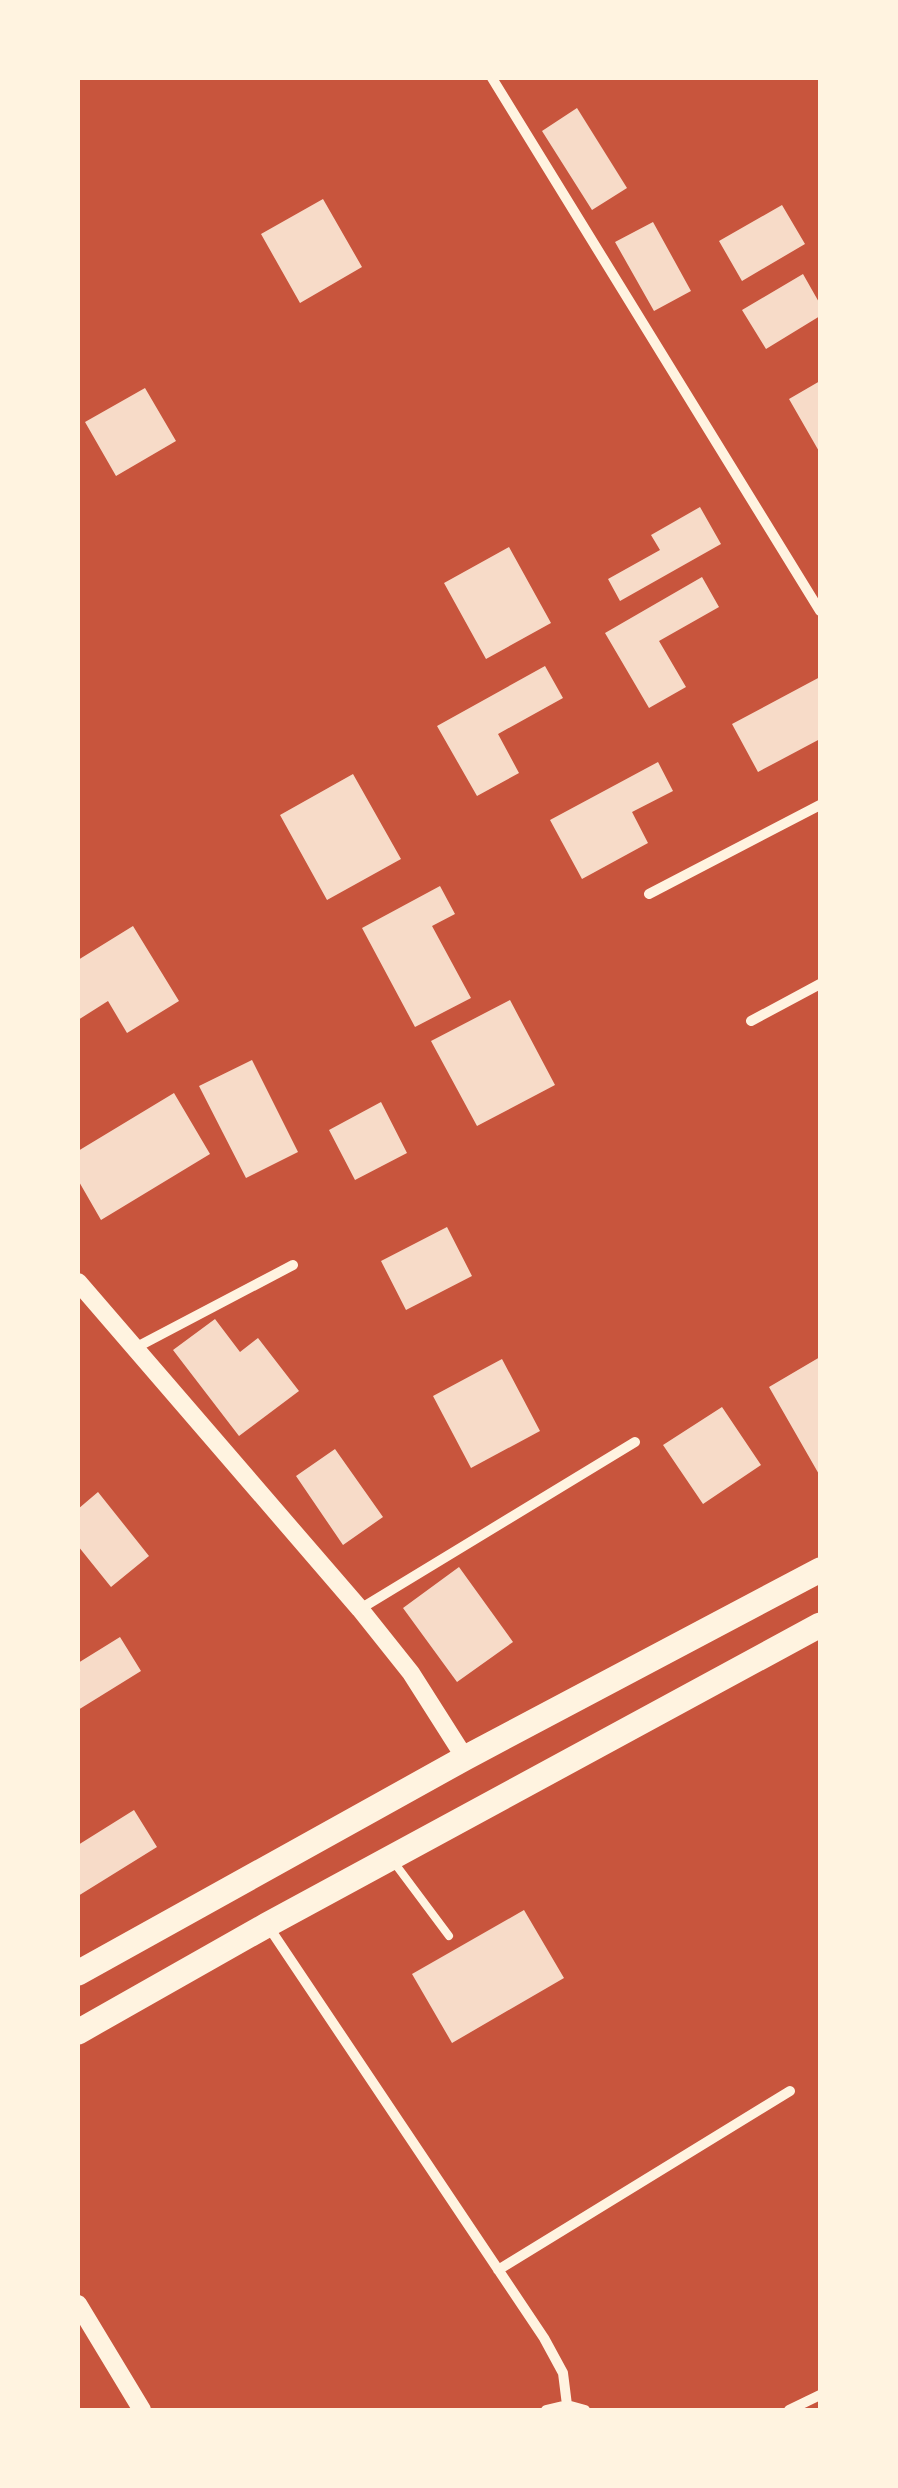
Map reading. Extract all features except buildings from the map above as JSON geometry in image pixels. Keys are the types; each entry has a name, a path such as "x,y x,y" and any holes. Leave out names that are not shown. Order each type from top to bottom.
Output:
{"main road":[{"path":"78,1973 465,1758 820,1570"},
{"path":"78,2032 820,1625"}],"street":[{"path":"492,78 820,610"},
{"path":"649,894 820,805"},
{"path":"751,1021 820,984"},
{"path":"135,1348 293,1265"},
{"path":"78,1282 360,1608 410,1673 465,1758"},
{"path":"360,1608 635,1442"},
{"path":"267,1925 544,2338 563,2373 567,2406"},
{"path":"498,2270 790,2091"},
{"path":"78,2304 142,2410"},
{"path":"788,2410 820,2395"},
{"path":"546,2410 567,2406 585,2410"}],"lane":[{"path":"391,1858 449,1936"}]}
